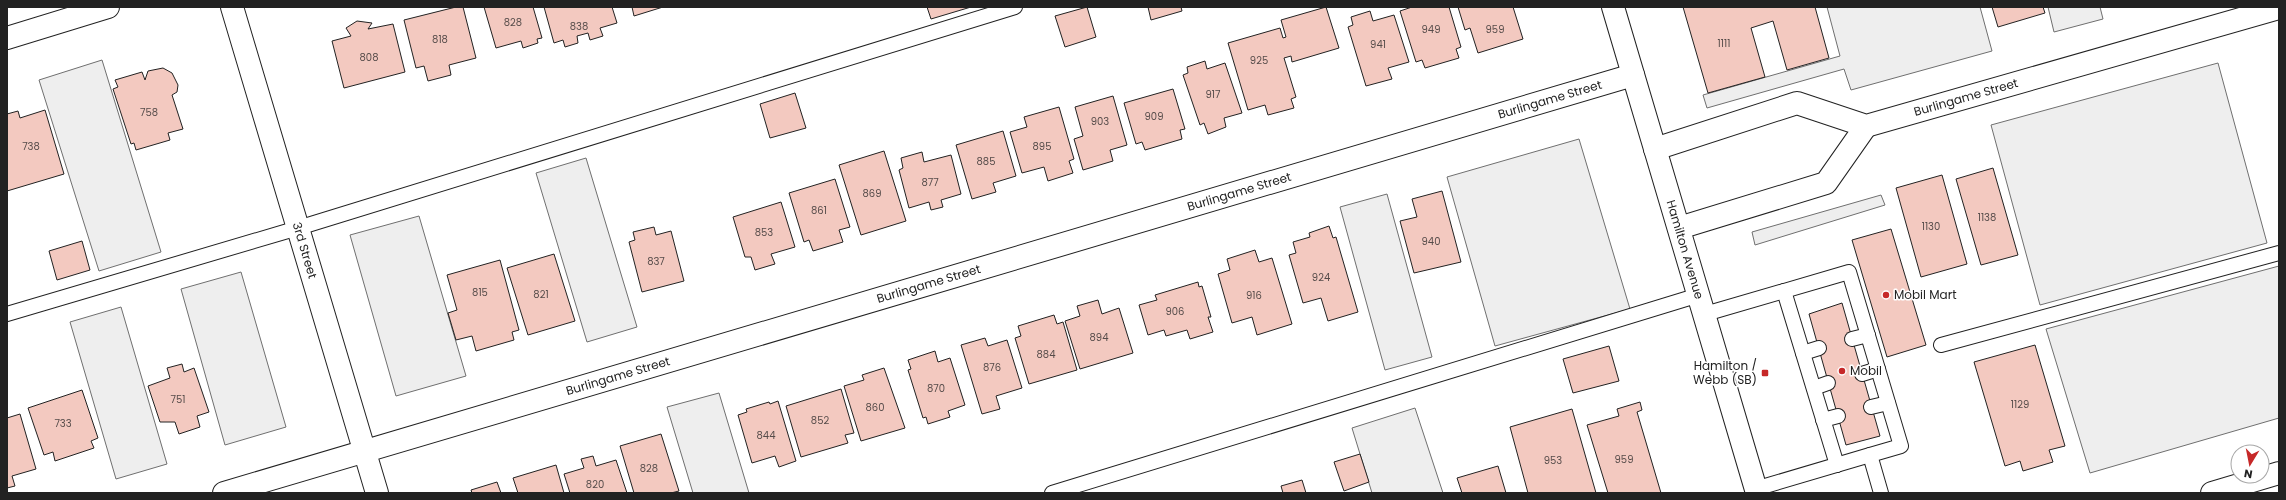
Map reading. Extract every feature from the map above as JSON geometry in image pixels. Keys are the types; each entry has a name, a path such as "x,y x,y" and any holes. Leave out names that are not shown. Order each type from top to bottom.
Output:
{"street":[{"path":"7,38 108,7"},
{"name":"3rd Street","path":"232,7 377,493"},
{"name":"Hamilton Avenue","path":"1613,7 1756,491"},
{"name":"Burlingame Street","path":"1866,126 2279,8"},
{"name":"Burlingame Street","path":"224,493 1633,75"},
{"path":"1655,149 1797,103 1866,126 1826,183 1679,228"},
{"path":"2212,493 2279,473"}],"lane":[{"path":"7,314 298,228 1014,7"},
{"path":"1941,345 2279,253"},
{"path":"1052,493 1702,305 1784,291 1849,272 1901,446 1756,491"},
{"path":"1784,291 1837,465"},
{"path":"1852,339 1868,335"},
{"path":"1803,353 1819,348"},
{"path":"1862,374 1878,369"},
{"path":"1814,388 1828,383"},
{"path":"1871,407 1888,403"},
{"path":"1824,420 1838,416"},
{"path":"1870,455 1881,493"}],"shaded area":[{"path":"1827,7 1980,7 1992,51 1851,90 1844,69 1707,108 1703,95 1840,56"},
{"path":"2048,7 2100,7 2103,19 2054,32"},
{"path":"102,60 161,252 99,271 39,80"},
{"path":"2218,63 2267,243 2040,305 1991,125"},
{"path":"1579,139 1630,309 1495,346 1447,177"},
{"path":"586,158 637,327 587,342 536,173"},
{"path":"1387,194 1432,357 1385,370 1340,207"},
{"path":"1881,195 1885,205 1755,245 1752,232"},
{"path":"419,216 466,376 396,396 350,235"},
{"path":"2279,266 2279,418 2090,473 2046,329"},
{"path":"241,272 286,427 225,445 181,289"},
{"path":"121,307 167,464 116,479 70,322"},
{"path":"719,393 749,493 693,493 667,407"},
{"path":"1415,408 1443,493 1372,493 1352,428"}],"building":[{"path":"456,7 463,7 476,58 449,65 451,75 428,81 424,66 416,68 404,20"},
{"path":"484,7 533,7 542,38 537,39 538,43 523,48 521,41 496,48"},
{"path":"544,7 612,7 617,23 600,28 603,36 590,40 588,33 577,36 578,43 565,47 563,40 554,43"},
{"path":"632,7 663,7 634,16"},
{"path":"927,7 971,7 931,19"},
{"path":"1087,7 1096,37 1065,47 1055,16"},
{"path":"1148,7 1181,7 1182,11 1151,20"},
{"path":"1326,7 1339,48 1292,62 1291,56 1284,58 1296,97 1291,99 1294,108 1268,115 1265,105 1248,110 1228,43 1280,28 1283,38 1286,37 1281,20"},
{"path":"1412,7 1449,7 1461,47 1456,49 1459,58 1425,68 1422,60 1416,62 1400,11"},
{"path":"1458,7 1513,7 1523,39 1478,53 1470,28 1465,30"},
{"path":"1683,7 1815,7 1829,58 1787,70 1773,21 1751,28 1765,77 1708,93"},
{"path":"1992,7 2043,7 2045,13 1998,27"},
{"path":"1370,11 1373,21 1394,15 1409,62 1388,68 1392,79 1366,86 1348,27 1353,25 1351,17"},
{"path":"357,21 372,23 368,29 393,24 405,72 344,88 332,41 351,36 346,28"},
{"path":"1205,61 1207,69 1225,63 1242,113 1224,118 1226,127 1208,134 1204,123 1200,125 1183,75 1188,73 1187,67"},
{"path":"163,68 172,73 178,85 177,92 172,95 183,129 168,133 170,140 136,150 134,143 131,144 113,89 118,87 115,80 142,72 145,80 148,71"},
{"path":"1173,89 1185,129 1180,130 1182,139 1145,150 1142,142 1136,144 1124,103"},
{"path":"795,93 806,128 770,138 760,104"},
{"path":"1113,96 1127,145 1110,150 1113,161 1083,170 1074,139 1083,136 1075,107"},
{"path":"1059,107 1074,159 1069,161 1073,173 1048,181 1044,167 1022,173 1010,132 1027,127 1024,117"},
{"path":"45,110 64,174 7,191 7,114 18,111 20,118"},
{"path":"1003,131 1016,176 993,183 996,192 972,199 956,145"},
{"path":"884,151 906,221 861,235 839,165"},
{"path":"922,152 924,162 951,155 961,194 941,200 943,207 931,210 929,202 909,208 899,170 903,168 901,158"},
{"path":"1993,168 2018,255 1981,265 1956,179"},
{"path":"1942,175 1967,264 1921,277 1896,188"},
{"path":"835,179 850,227 839,230 843,242 813,251 809,240 804,242 789,193"},
{"path":"1442,191 1461,262 1414,273 1400,221 1417,217 1412,199"},
{"path":"781,202 795,247 771,254 775,264 755,270 751,257 745,257 733,217"},
{"path":"1329,226 1333,238 1336,237 1358,312 1328,321 1321,298 1303,303 1289,255 1296,253 1293,242 1310,237 1309,233"},
{"path":"654,227 656,235 671,231 684,281 642,292 629,242 635,240 633,232"},
{"path":"1891,229 1926,345 1887,357 1852,240"},
{"path":"82,241 90,270 57,280 49,251"},
{"path":"1255,250 1259,262 1272,258 1292,324 1257,335 1252,317 1232,323 1218,274 1230,270 1227,259"},
{"path":"554,254 575,321 528,335 507,268"},
{"path":"500,260 519,330 512,332 514,340 476,351 472,336 456,340 448,313 457,310 447,275"},
{"path":"1198,282 1199,287 1202,286 1211,317 1208,317 1213,332 1190,339 1187,330 1166,336 1164,330 1148,335 1139,305 1157,300 1155,295"},
{"path":"1098,300 1102,314 1119,308 1133,353 1080,369 1065,321 1080,316 1077,306"},
{"path":"1842,303 1880,436 1846,445 1809,314"},
{"path":"1054,315 1057,324 1063,322 1077,370 1029,384 1015,338 1021,336 1018,326"},
{"path":"985,338 988,346 1007,340 1022,388 996,396 1000,409 982,414 961,345"},
{"path":"2035,345 2065,446 2049,450 2053,462 2023,471 2020,461 2005,466 1974,362"},
{"path":"1609,346 1619,381 1573,393 1563,359"},
{"path":"935,351 938,362 950,358 965,405 948,411 950,417 928,424 926,417 923,418 908,370 911,369 908,360"},
{"path":"182,364 184,372 194,368 209,412 197,416 200,427 179,434 175,422 160,422 148,386 170,378 167,368"},
{"path":"884,368 905,428 861,441 844,386 864,380 862,375"},
{"path":"841,389 854,433 845,435 848,443 801,457 786,406"},
{"path":"82,390 98,438 91,441 94,448 55,461 53,452 44,455 28,408"},
{"path":"778,401 796,461 779,467 775,456 752,463 738,415 747,412 746,409 769,402 770,404"},
{"path":"1640,402 1642,410 1637,412 1661,493 1608,493 1587,425 1619,416 1617,409"},
{"path":"1572,409 1596,493 1528,493 1510,427"},
{"path":"20,414 36,469 12,476 15,486 7,488 7,418"},
{"path":"661,434 679,491 671,493 634,493 620,446"},
{"path":"1360,454 1369,482 1344,491 1334,462"},
{"path":"593,456 596,466 616,460 627,493 570,493 564,474 584,468 581,459"},
{"path":"556,465 564,493 518,493 513,478"},
{"path":"1498,466 1506,493 1462,493 1457,478"},
{"path":"1302,480 1306,493 1283,493 1281,486"},
{"path":"497,482 501,493 472,493 471,490"}],"place":[{"name":"Mobil Mart","path":"1886,295"},
{"name":"Mobil","path":"1842,371"},
{"name":"Hamilton / Webb (SB)","path":"1765,373"}]}
